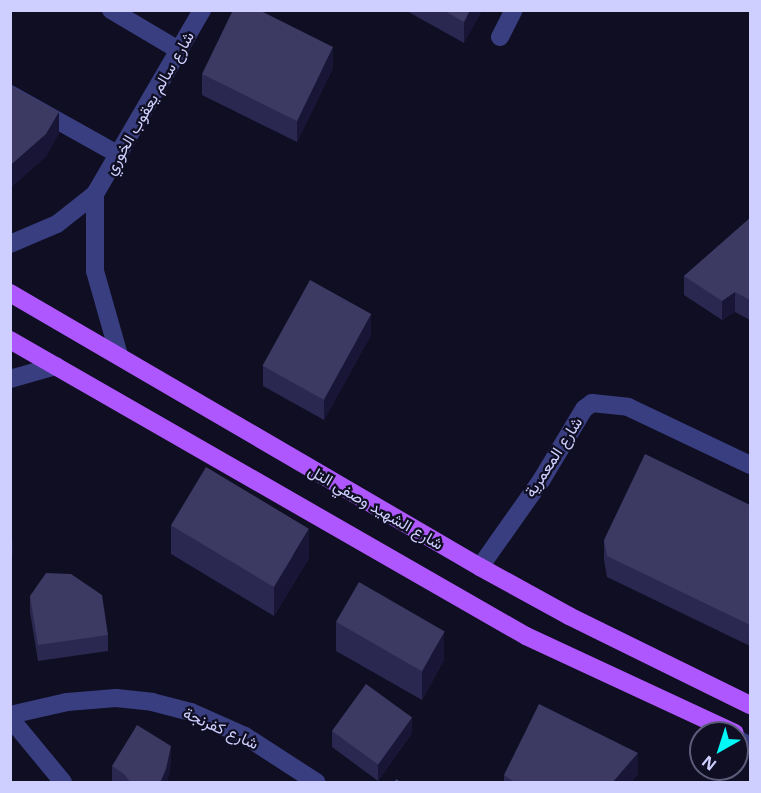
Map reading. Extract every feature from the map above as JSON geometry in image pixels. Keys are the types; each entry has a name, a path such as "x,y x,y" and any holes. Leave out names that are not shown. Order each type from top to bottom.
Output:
{"main road":[{"name":"شارع الشهيد وصفي التل","path":"10,293 480,567 569,616 750,705"},
{"path":"10,340 526,636 705,721"}],"street":[{"path":"111,10 180,51"},
{"name":"شارع سالم يعقوب الخوري","path":"10,244 57,224 95,194 202,10"},
{"path":"500,38 514,10"},
{"path":"10,94 119,155"},
{"path":"95,194 95,271 119,355"},
{"path":"10,379 56,366"},
{"name":"شارع المعمرية","path":"480,567 542,478 584,409 592,404 628,407 750,465"},
{"path":"709,684 750,699"},
{"name":"شارع كفرنجة","path":"10,716 67,702 116,698 152,702 191,712 245,736 316,783"},
{"path":"10,716 63,783"},
{"path":"700,719 704,721"}],"building":[{"path":"233,10 259,10 333,47 297,121 202,74"},
{"path":"443,10 470,10 464,22"},
{"path":"10,85 59,112 46,134 10,164"},
{"path":"750,218 750,300 735,292 722,301 684,276"},
{"path":"310,280 371,314 324,400 262,366"},
{"path":"645,454 750,505 750,625 607,556 604,540"},
{"path":"206,467 309,529 274,587 171,525"},
{"path":"46,573 71,574 102,595 108,635 38,645 30,596"},
{"path":"359,582 445,632 422,671 336,622"},
{"path":"366,684 412,718 378,764 332,731"},
{"path":"539,704 638,753 612,783 516,783 504,775"},
{"path":"137,725 171,746 160,783 131,783 124,774 112,766"}]}
